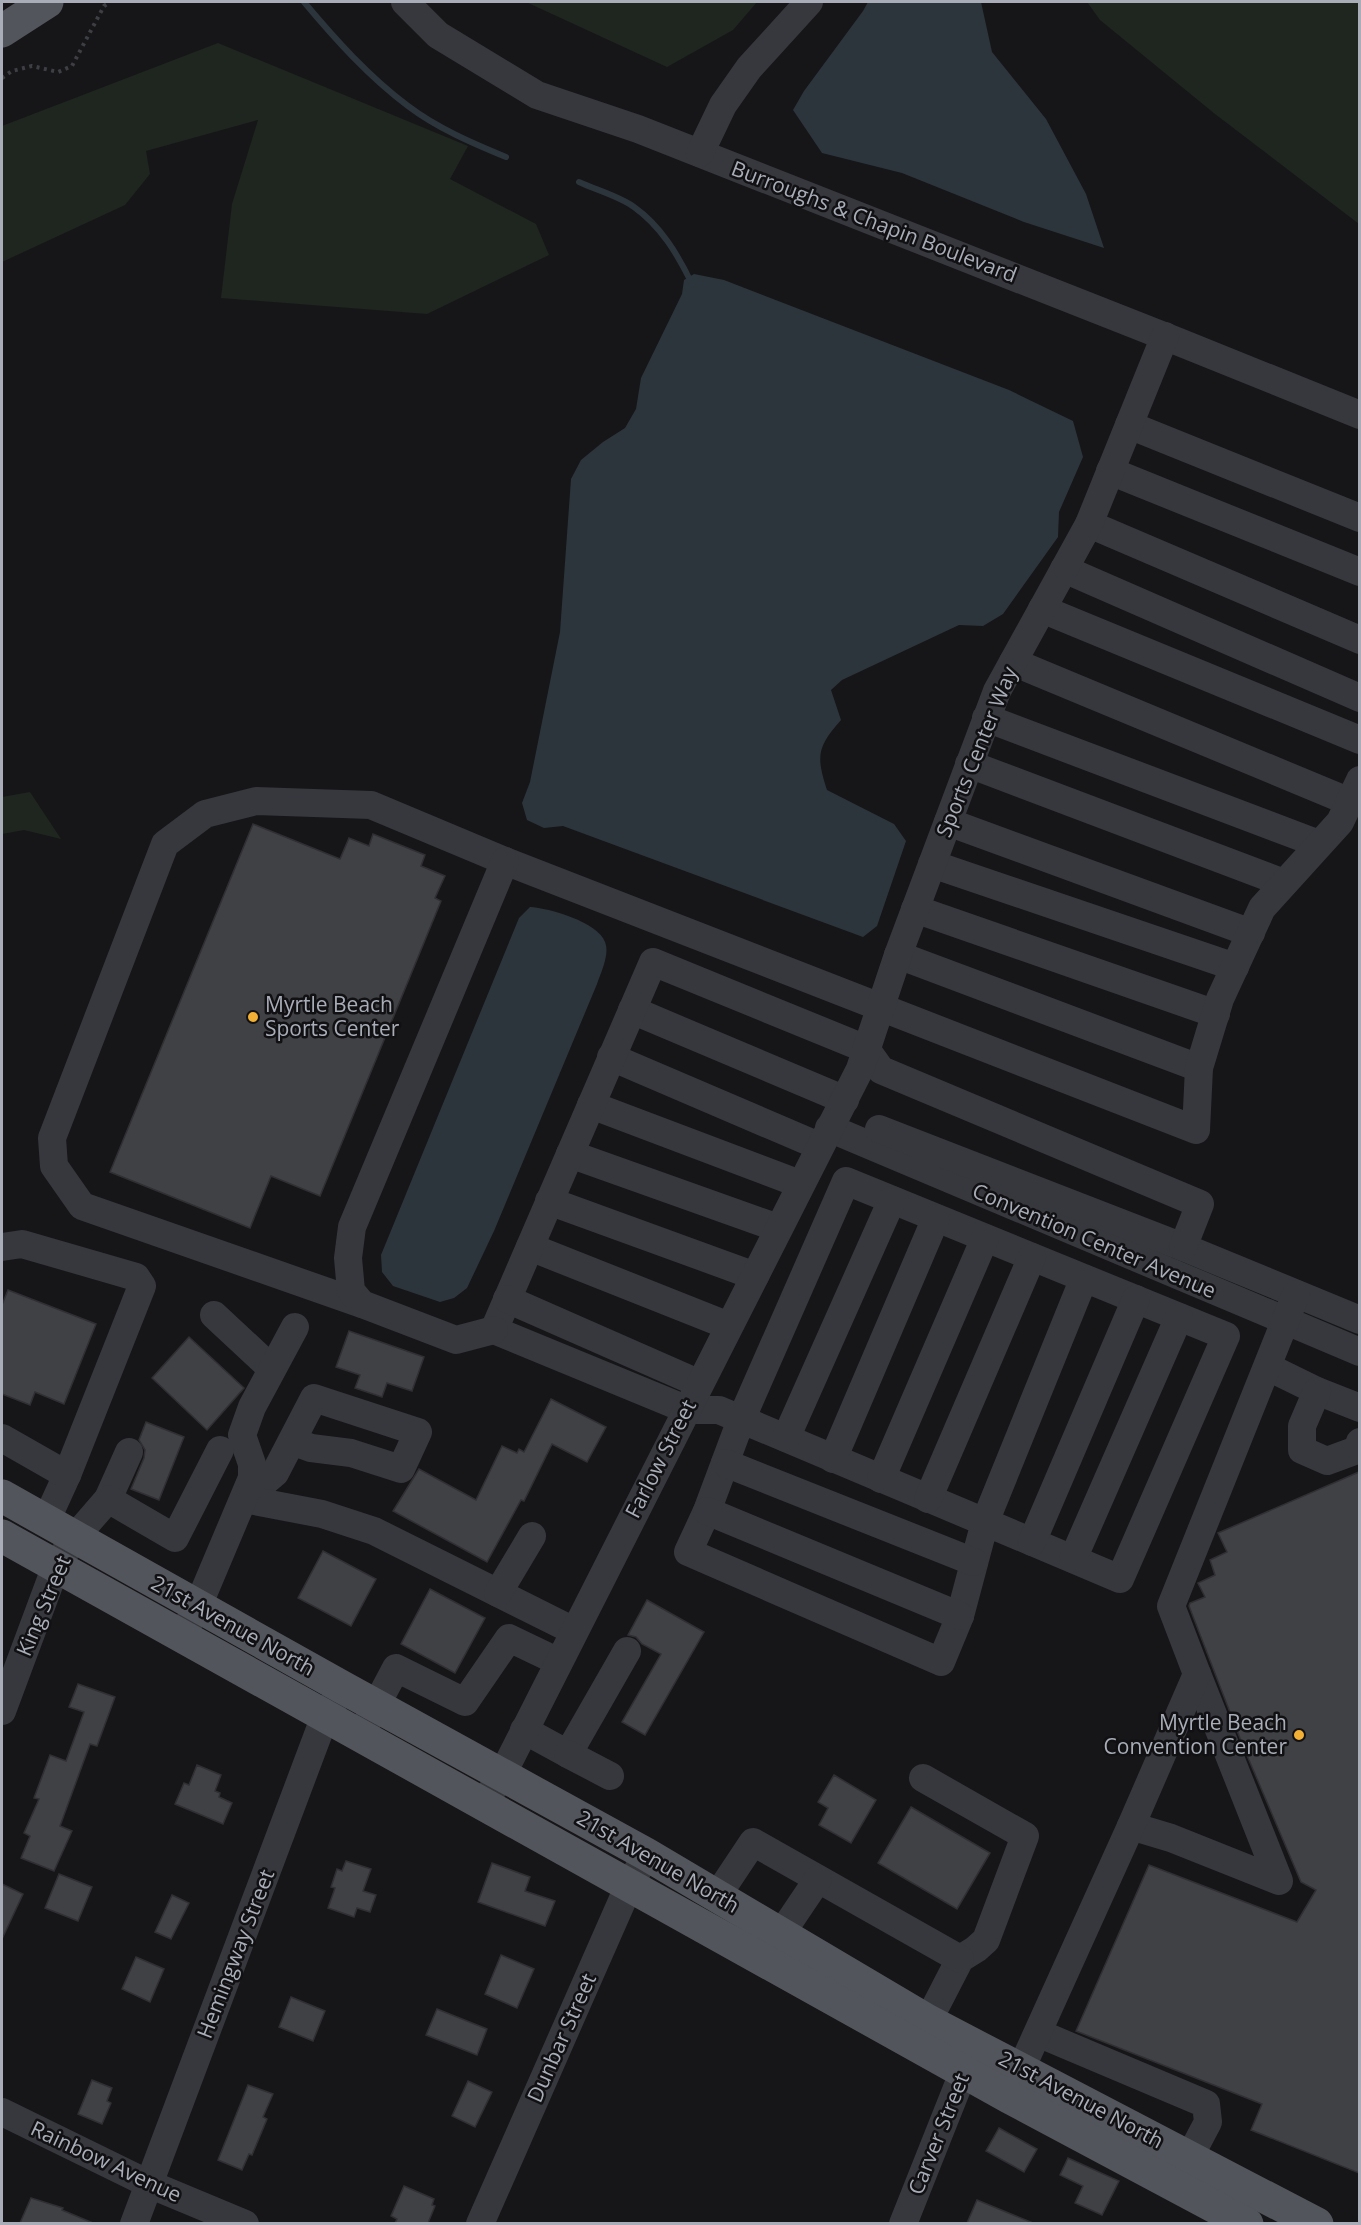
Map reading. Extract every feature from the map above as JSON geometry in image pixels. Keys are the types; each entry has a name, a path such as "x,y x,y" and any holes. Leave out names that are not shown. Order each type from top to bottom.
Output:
{"main road":[{"path":"2,31 47,2"},
{"name":"21st Avenue North","path":"2,1496 376,1706 646,1854 928,2020 969,2058"},
{"name":"21st Avenue North","path":"2,1536 629,1885 969,2058 1182,2170 1317,2223"},
{"name":"21st Avenue North","path":"1182,2170 1247,2223"}],"street":[{"name":"Burroughs & Chapin Boulevard","path":"405,2 438,35 537,95 638,129 700,153 1359,415"},
{"path":"700,153 723,105 749,68 809,2"},
{"name":"Sports Center Way","path":"833,1121 860,1068 898,955 996,691 1089,524 1165,336"},
{"path":"1129,425 1359,518"},
{"path":"1110,471 1359,572"},
{"path":"1089,524 1359,640"},
{"path":"1064,569 1359,698"},
{"path":"1042,609 1359,740"},
{"path":"1013,662 1354,791 1340,822 1262,908 1216,1014 1199,1068 1196,1130 505,861 371,805 256,801 205,814 165,844 52,1138 54,1166 82,1206 362,1304 456,1340 494,1330 688,1410 718,1410 741,1420 786,1438 833,1459 928,1498 985,1522 1032,1542 1073,1559 1120,1579 1226,1336 1136,1299 892,1200 846,1182 741,1420 688,1552 941,1662 960,1616 985,1522 1084,1278"},
{"path":"986,718 1319,844"},
{"path":"969,764 1284,883"},
{"path":"948,822 1251,933"},
{"path":"362,1304 351,1291 348,1258 352,1227 505,861"},
{"path":"932,864 1235,967"},
{"path":"915,909 1216,1014"},
{"path":"898,955 1199,1068"},
{"path":"494,1330 653,962 866,1049 881,1070 1200,1204 1182,1247"},
{"path":"632,1010 833,1121"},
{"path":"611,1058 833,1121"},
{"path":"591,1105 800,1184"},
{"name":"Farlow Street","path":"483,1804 502,1775 688,1410 698,1383 833,1121"},
{"name":"Convention Center Avenue","path":"833,1121 1182,1247 1359,1320"},
{"name":"Convention Center Avenue","path":"833,1121 1286,1323 1359,1352"},
{"path":"570,1154 778,1228"},
{"path":"786,1438 892,1200"},
{"path":"549,1201 755,1276"},
{"path":"833,1459 936,1218"},
{"path":"881,1479 985,1238"},
{"path":"2,1247 22,1244 136,1277 142,1286 67,1475 46,1521"},
{"path":"530,1247 729,1326"},
{"path":"928,1498 1032,1257"},
{"path":"1131,1826 1171,1838 1279,1881 1171,1606 1296,1294"},
{"path":"507,1299 698,1383"},
{"path":"1032,1542 1136,1299"},
{"path":"214,1315 272,1369"},
{"path":"1073,1559 1179,1317"},
{"path":"181,1636 198,1606 252,1479 252,1464 242,1436 252,1407 295,1327"},
{"path":"1268,1366 1317,1391 1359,1408"},
{"path":"1317,1391 1302,1426 1302,1450 1326,1461 1357,1450 1359,1442"},
{"path":"2,1438 67,1475"},
{"path":"244,1499 275,1473 292,1442"},
{"path":"108,1499 174,1538 220,1450"},
{"name":"King Street","path":"2,1710 56,1566 75,1537 108,1499 129,1452"},
{"path":"725,1463 974,1562"},
{"path":"244,1499 322,1514 374,1531 574,1631"},
{"path":"706,1511 960,1616"},
{"path":"498,1593 532,1536"},
{"path":"360,1736 396,1668 465,1702 508,1638 559,1662"},
{"path":"568,1754 627,1651"},
{"path":"1015,2082 1197,1674"},
{"name":"Hemingway Street","path":"134,2223 325,1716 342,1687"},
{"path":"524,1730 610,1776"},
{"path":"923,1778 1025,1836 986,1940 960,1959 928,2020"},
{"path":"717,1896 753,1842 960,1959"},
{"name":"Dunbar Street","path":"480,2223 629,1885 646,1854"},
{"path":"781,1934 818,1879"},
{"path":"1038,2032 1206,2104 1208,2122 1182,2170"},
{"name":"Carver Street","path":"903,2223 969,2058"},
{"name":"Rainbow Avenue","path":"2,2112 149,2184 245,2223"}],"path":[{"path":"2,78 12,71 32,66 58,72 72,66 104,6 110,2"}],"shaded area":[{"path":"526,2 757,2 733,30 667,67"},
{"path":"868,2 981,2 992,52 1046,119 1086,194 1104,248 1024,222 902,173 822,153 793,110 804,91"},
{"path":"1087,2 1359,2 1359,224 1215,114 1100,20"},
{"path":"218,43 468,146 450,179 536,224 549,255 427,314 221,298 232,204 258,120 146,151 150,174 125,205 2,262 2,126"},
{"path":"694,274 724,280 1009,390 1073,421 1083,457 1059,512 1058,537 1003,614 983,626 959,625 842,680 831,690 841,720 827,738 821,752 821,769 827,790 894,824 906,841 877,926 863,937 563,826 544,828 527,820 522,803 530,782 560,632 571,479 581,460 625,428 636,409 641,378 682,294 684,280"},
{"path":"30,792 61,839 24,830 2,834 2,797"},
{"path":"530,907 572,917 593,928 605,942 606,957 597,984 494,1231 467,1288 454,1298 440,1302 393,1286 382,1272 381,1255 519,918"}],"building":[{"name":"Myrtle Beach Sports Center","path":"253,824 340,859 349,838 369,846 373,834 425,855 421,866 445,876 435,898 441,901 320,1196 271,1176 250,1228 110,1172"},
{"path":"8,1290 96,1324 64,1404 35,1392 30,1405 2,1394 2,1305"},
{"path":"349,1331 424,1357 412,1391 387,1383 382,1397 355,1388 360,1375 336,1367"},
{"path":"189,1337 244,1388 207,1430 152,1378"},
{"path":"551,1399 606,1427 587,1462 552,1444 524,1501 521,1500 487,1562 393,1511 419,1469 476,1500 502,1446 517,1453 519,1449 524,1452"},
{"path":"146,1422 184,1437 159,1500 131,1489 144,1458 145,1450 139,1440"},
{"name":"Myrtle Beach Convention Center","path":"1359,1472 1359,2173 1251,2130 1262,2104 1076,2031 1149,1865 1297,1922 1316,1890 1301,1882 1243,1746 1189,1606 1190,1603 1205,1597 1198,1583 1215,1575 1210,1560 1227,1552 1218,1533"},
{"path":"323,1551 376,1579 351,1626 298,1598"},
{"path":"430,1589 485,1618 455,1673 401,1644"},
{"path":"647,1600 704,1632 645,1735 622,1722 661,1654 642,1644 636,1637 628,1635"},
{"path":"78,1684 115,1697 97,1746 90,1744 60,1826 72,1831 54,1871 21,1858 30,1836 24,1833 39,1799 34,1798 50,1755 66,1761 84,1712 69,1707"},
{"path":"197,1765 221,1775 215,1791 220,1793 219,1797 232,1803 223,1824 175,1804 184,1783 189,1785"},
{"path":"834,1775 876,1800 851,1843 819,1825 828,1808 818,1802"},
{"path":"911,1807 990,1853 957,1909 878,1863"},
{"path":"346,1861 371,1869 363,1891 376,1895 370,1912 357,1908 354,1917 328,1908 335,1888 331,1887 337,1869 342,1871"},
{"path":"492,1863 530,1877 525,1891 555,1901 545,1926 478,1902"},
{"path":"59,1874 92,1887 78,1921 45,1908"},
{"path":"2,1884 23,1894 2,1939"},
{"path":"172,1895 189,1903 171,1939 155,1932"},
{"path":"501,1955 534,1969 517,2008 485,1994"},
{"path":"136,1957 164,1969 150,2002 122,1989"},
{"path":"291,1997 325,2011 313,2041 279,2027"},
{"path":"437,2009 487,2029 477,2055 426,2035"},
{"path":"92,2080 112,2088 107,2101 111,2103 102,2124 78,2114"},
{"path":"468,2081 492,2092 475,2127 452,2116"},
{"path":"248,2085 273,2094 263,2117 267,2119 252,2155 249,2154 242,2170 218,2160"},
{"path":"999,2128 1037,2149 1024,2172 986,2151"},
{"path":"1068,2158 1119,2181 1102,2215 1075,2203 1083,2186 1060,2175"},
{"path":"404,2186 434,2199 432,2205 435,2206 428,2223 395,2223 397,2219 391,2216"},
{"path":"31,2198 63,2208 62,2210 93,2223 20,2223"},
{"path":"977,2200 1033,2223 967,2223"}],"waterway":[{"path":"304,2 353,57 408,106 443,128 506,157"},
{"path":"579,182 621,200 644,215 668,242 692,284"}],"place":[{"name":"Myrtle Beach Sports Center","path":"253,1017"},
{"name":"Myrtle Beach Convention Center","path":"1299,1735"}]}
